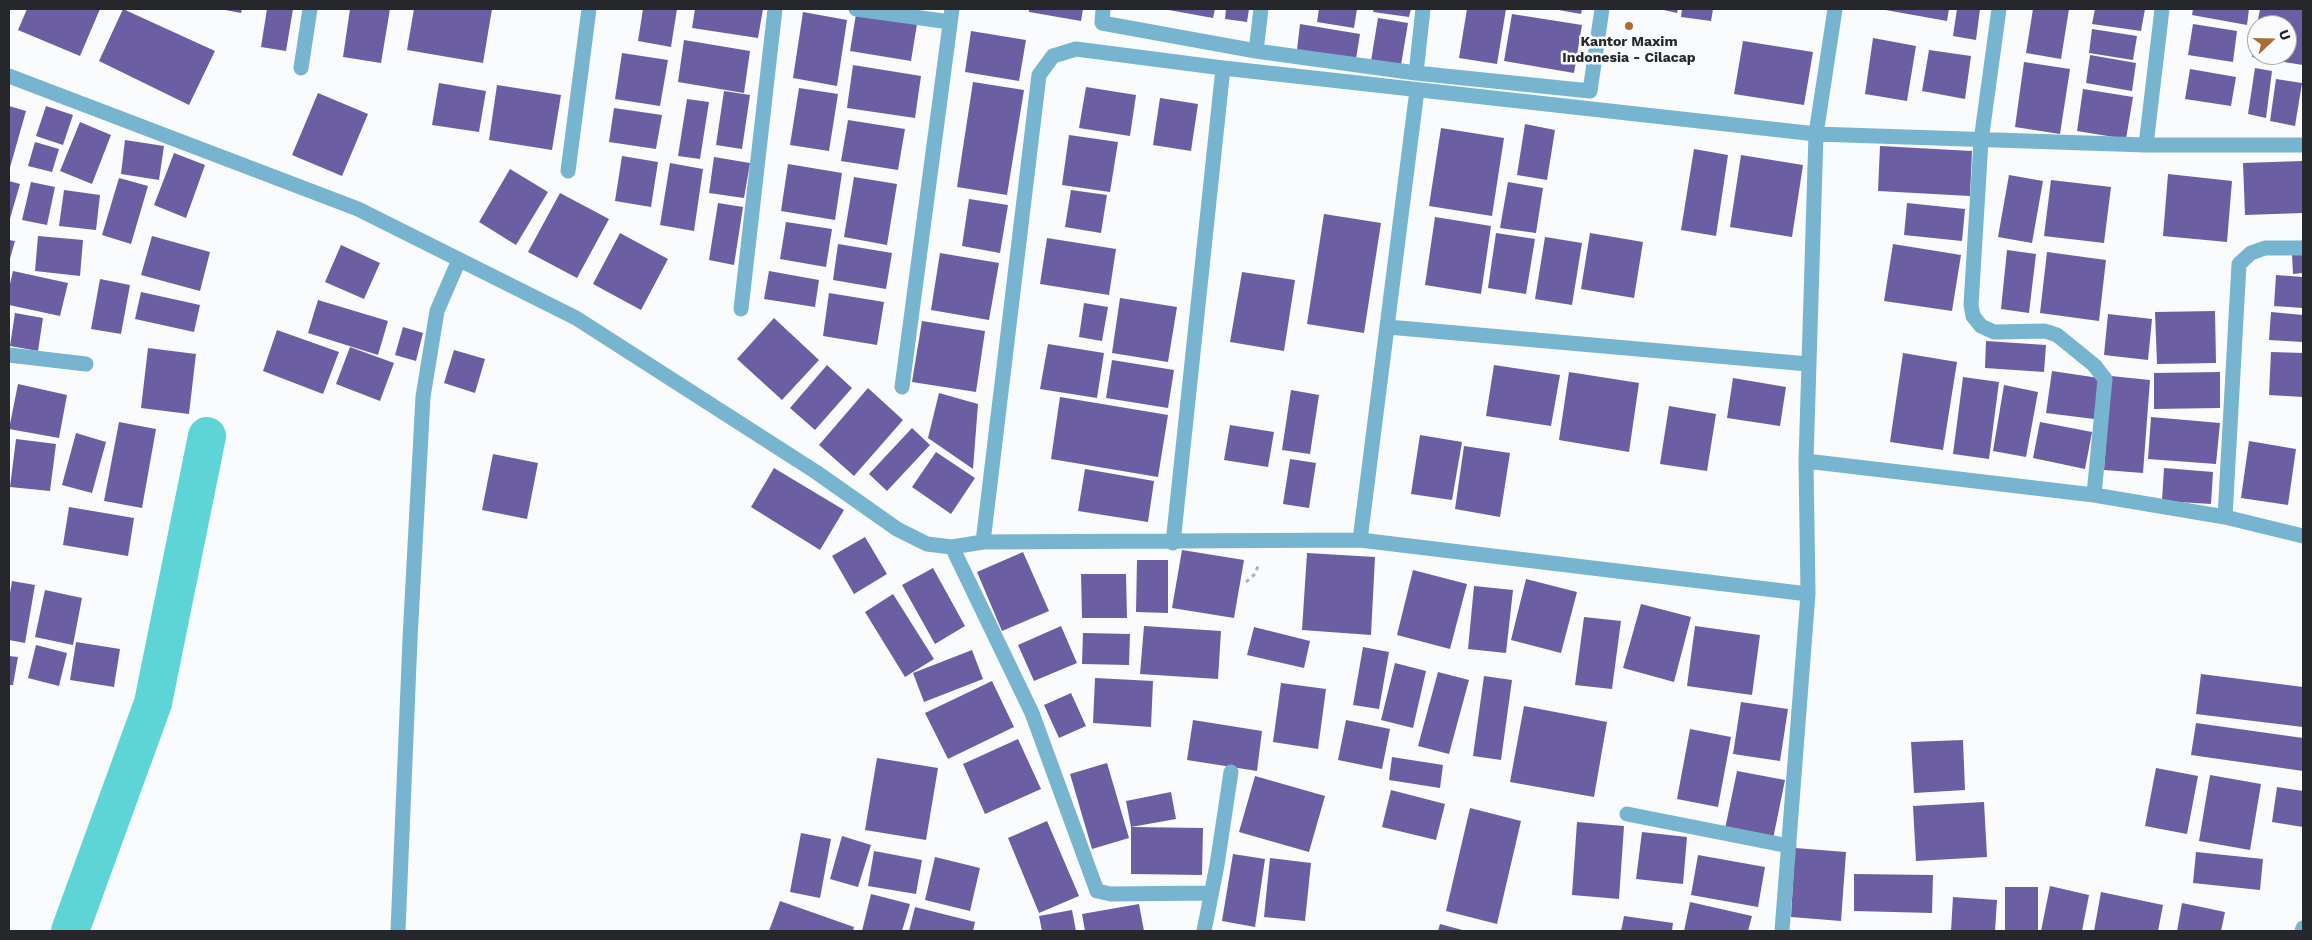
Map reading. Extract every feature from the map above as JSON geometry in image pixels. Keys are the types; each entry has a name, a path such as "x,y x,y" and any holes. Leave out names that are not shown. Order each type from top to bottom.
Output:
{"street":[{"path":"301,68 310,9"},
{"path":"568,171 589,9"},
{"path":"741,309 775,9"},
{"path":"856,9 951,15 902,387"},
{"path":"1103,9 1102,23 1256,51 1416,73 1590,91 1602,9"},
{"path":"1256,51 1260,9"},
{"path":"1416,73 1423,9"},
{"path":"1782,931 1808,594 1806,461 1816,134 1835,9"},
{"path":"1999,9 1981,141 1971,305 1973,316 1981,326 1994,332 2045,331 2057,335 2067,341 2105,379 2094,495"},
{"path":"2146,145 2162,9"},
{"path":"984,542 1039,75 1053,56 1076,49 1223,68 1816,134 2146,145 2303,145"},
{"path":"1173,543 1223,68"},
{"path":"9,76 358,209 576,318 816,472 897,529 927,544 952,547 984,542 1173,543 1360,540 1808,594"},
{"path":"1360,540 1417,90"},
{"path":"2225,517 2239,264 2251,253 2265,248 2303,248"},
{"path":"398,931 410,639 423,397 437,311 459,260"},
{"path":"1388,327 1808,364"},
{"path":"9,356 86,364"},
{"path":"1806,461 2094,495 2225,517 2303,536"},
{"path":"952,547 1032,713 1097,891 1111,894 1211,893"},
{"path":"1204,931 1231,772"},
{"path":"1627,814 1789,846"}],"building":[{"path":"27,9 100,9 80,56 18,30"},
{"path":"123,9 215,51 189,105 99,61"},
{"path":"220,9 242,9 241,13"},
{"path":"267,9 293,9 286,51 261,47"},
{"path":"350,9 390,9 381,63 343,57"},
{"path":"414,9 492,9 483,63 407,50"},
{"path":"643,9 677,9 671,47 638,41"},
{"path":"695,9 763,9 758,38 692,28"},
{"path":"1029,9 1083,9 1081,21 1029,12"},
{"path":"1163,9 1215,9 1213,18"},
{"path":"1226,9 1249,9 1247,22 1225,19"},
{"path":"1319,9 1357,9 1354,28 1317,22"},
{"path":"1374,9 1411,9 1409,17 1373,12"},
{"path":"1467,9 1506,9 1497,64 1459,58"},
{"path":"1553,9 1582,9 1581,14"},
{"path":"1659,9 1678,9 1677,13"},
{"path":"1682,9 1713,9 1711,21 1681,17"},
{"path":"1880,9 1949,9 1947,21"},
{"path":"1957,9 1980,9 1976,40 1953,36"},
{"path":"2033,9 2069,9 2061,59 2026,53"},
{"path":"2095,9 2145,9 2141,31 2092,24"},
{"path":"2193,9 2249,9 2247,25 2192,15"},
{"path":"2260,9 2303,9 2303,65 2297,64 2297,15 2259,15"},
{"path":"803,12 847,20 837,86 793,78"},
{"path":"856,14 917,24 911,61 850,51"},
{"path":"1512,14 1582,25 1574,73 1504,61"},
{"path":"1378,18 1408,23 1401,65 1371,61"},
{"path":"1300,24 1360,34 1356,59 1297,50"},
{"path":"2193,24 2237,31 2233,62 2188,55"},
{"path":"2092,29 2137,36 2133,60 2089,53"},
{"path":"971,31 1026,40 1019,81 965,72"},
{"path":"1873,38 1916,46 1907,101 1865,94"},
{"path":"684,40 750,51 744,93 678,82"},
{"path":"1743,41 1813,52 1804,105 1734,94"},
{"path":"1929,50 1971,56 1965,99 1922,91"},
{"path":"622,53 668,60 660,106 615,99"},
{"path":"2090,55 2136,63 2132,91 2086,83"},
{"path":"2024,62 2070,69 2060,134 2015,127"},
{"path":"853,65 921,76 915,118 847,108"},
{"path":"2255,68 2272,71 2266,118 2248,114"},
{"path":"2190,69 2236,77 2231,106 2185,99"},
{"path":"2276,79 2302,83 2295,126 2270,121"},
{"path":"973,82 1024,90 1007,195 957,187"},
{"path":"439,83 486,91 479,132 432,125"},
{"path":"497,85 561,95 552,150 489,140"},
{"path":"1086,87 1136,95 1130,136 1079,128"},
{"path":"799,88 838,94 829,151 790,145"},
{"path":"2083,89 2133,97 2126,139 2077,131"},
{"path":"724,91 750,95 742,149 716,145"},
{"path":"318,93 368,114 342,176 292,155"},
{"path":"1160,98 1198,104 1191,151 1153,145"},
{"path":"687,99 709,102 700,159 678,156"},
{"path":"9,106 26,111 9,171"},
{"path":"46,106 73,115 63,145 36,136"},
{"path":"614,108 662,115 656,149 609,142"},
{"path":"848,120 905,129 898,170 841,161"},
{"path":"80,122 111,135 92,184 60,171"},
{"path":"1525,124 1555,130 1547,180 1517,175"},
{"path":"1441,128 1504,138 1492,216 1429,206"},
{"path":"1069,135 1118,142 1110,192 1062,185"},
{"path":"125,140 164,146 159,180 121,174"},
{"path":"35,142 59,149 52,172 28,166"},
{"path":"1880,146 1972,151 1970,196 1878,191"},
{"path":"1694,149 1728,155 1716,236 1681,230"},
{"path":"174,153 205,165 186,218 154,205"},
{"path":"1741,155 1803,165 1792,237 1730,227"},
{"path":"622,156 658,162 651,207 615,201"},
{"path":"714,157 750,163 744,198 709,193"},
{"path":"2302,161 2303,213 2245,215 2243,163"},
{"path":"670,163 703,169 694,231 660,225"},
{"path":"788,164 842,173 835,220 781,211"},
{"path":"510,169 548,192 516,245 479,222"},
{"path":"2168,174 2232,181 2227,242 2163,236"},
{"path":"2009,175 2043,181 2032,243 1998,237"},
{"path":"854,177 897,184 887,245 844,237"},
{"path":"119,178 148,186 131,244 102,235"},
{"path":"2051,180 2111,187 2104,243 2044,236"},
{"path":"9,181 20,184 9,222"},
{"path":"31,182 55,187 47,225 22,220"},
{"path":"1508,182 1543,188 1536,233 1500,228"},
{"path":"64,190 100,195 96,230 59,226"},
{"path":"1071,190 1107,195 1101,233 1065,227"},
{"path":"560,193 609,219 577,278 528,252"},
{"path":"969,199 1008,205 1000,253 962,246"},
{"path":"718,203 743,207 734,265 709,260"},
{"path":"1907,203 1965,209 1962,241 1904,235"},
{"path":"1324,214 1381,223 1364,333 1307,324"},
{"path":"1435,217 1491,226 1481,294 1425,285"},
{"path":"786,222 832,229 826,267 780,259"},
{"path":"620,233 668,259 641,310 593,284"},
{"path":"1496,233 1535,239 1526,294 1488,288"},
{"path":"1590,233 1643,242 1634,298 1581,289"},
{"path":"38,236 83,240 80,276 35,271"},
{"path":"152,236 210,252 200,291 141,275"},
{"path":"1545,237 1582,243 1572,305 1535,299"},
{"path":"1047,238 1116,249 1109,295 1040,284"},
{"path":"9,240 15,241 9,262"},
{"path":"838,244 892,253 886,289 833,280"},
{"path":"1893,244 1961,255 1952,311 1884,301"},
{"path":"341,245 380,263 364,299 325,282"},
{"path":"2007,250 2036,254 2029,313 2001,309"},
{"path":"2047,252 2106,260 2099,321 2040,313"},
{"path":"940,253 999,263 989,320 931,310"},
{"path":"2292,254 2303,254 2303,273 2293,274"},
{"path":"13,271 68,283 60,316 9,305 9,288"},
{"path":"769,271 819,280 815,307 764,299"},
{"path":"1242,272 1295,280 1284,351 1230,342"},
{"path":"2276,275 2303,277 2303,308 2274,306"},
{"path":"100,279 130,285 121,334 91,329"},
{"path":"141,292 200,305 194,332 135,319"},
{"path":"829,293 884,302 877,345 823,336"},
{"path":"1120,298 1177,307 1168,362 1112,353"},
{"path":"318,300 388,321 378,355 308,333"},
{"path":"1084,303 1108,307 1102,341 1079,337"},
{"path":"2215,311 2216,363 2157,364 2155,312"},
{"path":"2271,312 2303,315 2303,342 2269,340"},
{"path":"15,313 43,318 38,351 10,346"},
{"path":"2108,314 2152,319 2148,360 2104,355"},
{"path":"774,318 819,360 782,400 737,359"},
{"path":"922,321 985,331 976,392 912,382"},
{"path":"403,327 423,333 416,361 395,355"},
{"path":"277,330 339,352 323,394 263,371"},
{"path":"1986,341 2046,345 2044,372 1985,368"},
{"path":"1048,344 1104,353 1097,398 1040,389"},
{"path":"350,347 394,363 380,401 336,384"},
{"path":"148,348 196,354 189,414 141,408"},
{"path":"454,350 485,359 475,393 444,383"},
{"path":"2271,352 2303,353 2303,397 2269,395"},
{"path":"1903,353 1957,362 1943,450 1890,442"},
{"path":"1112,360 1174,370 1168,408 1106,398"},
{"path":"827,365 852,388 815,430 790,408"},
{"path":"1494,365 1560,375 1551,426 1486,416"},
{"path":"2052,371 2099,378 2094,419 2046,413"},
{"path":"1569,372 1639,383 1629,452 1559,440"},
{"path":"2220,372 2220,408 2154,409 2154,373"},
{"path":"2111,376 2150,380 2143,473 2104,470"},
{"path":"1963,377 1999,382 1989,459 1953,454"},
{"path":"1733,378 1786,387 1780,426 1727,418"},
{"path":"18,384 67,395 59,438 9,429"},
{"path":"2004,385 2038,392 2026,457 1993,451"},
{"path":"868,388 903,420 854,476 819,445"},
{"path":"1291,390 1319,395 1310,454 1282,450"},
{"path":"939,393 978,404 973,469 928,438"},
{"path":"1060,397 1168,415 1158,477 1051,459"},
{"path":"1669,406 1716,414 1707,471 1660,464"},
{"path":"2151,417 2220,423 2216,464 2148,459"},
{"path":"119,422 156,429 142,508 104,501"},
{"path":"2040,422 2092,432 2085,469 2033,458"},
{"path":"1230,425 1274,432 1268,467 1224,460"},
{"path":"912,428 930,445 887,491 869,474"},
{"path":"76,433 106,442 92,493 62,485"},
{"path":"1420,435 1462,442 1452,500 1411,494"},
{"path":"16,439 56,444 50,491 10,487"},
{"path":"2249,441 2296,449 2288,505 2241,498"},
{"path":"1464,446 1510,453 1500,517 1455,509"},
{"path":"936,452 975,478 951,514 912,487"},
{"path":"493,454 538,463 527,519 482,510"},
{"path":"1290,459 1316,463 1309,508 1283,504"},
{"path":"774,468 844,510 820,550 751,507"},
{"path":"2164,468 2213,472 2211,504 2162,501"},
{"path":"1085,469 1154,481 1148,522 1078,511"},
{"path":"69,507 134,518 128,556 63,545"},
{"path":"865,537 887,574 854,594 832,556"},
{"path":"1182,550 1244,560 1234,618 1172,608"},
{"path":"1023,552 1049,611 1002,631 977,572"},
{"path":"1307,553 1375,557 1371,635 1302,630"},
{"path":"1137,560 1168,560 1168,613 1136,612"},
{"path":"933,568 965,626 935,644 902,585"},
{"path":"1413,570 1467,584 1450,649 1397,635"},
{"path":"1081,574 1126,574 1127,618 1082,618"},
{"path":"1526,579 1577,592 1561,653 1511,640"},
{"path":"12,581 35,585 25,643 9,640 9,599"},
{"path":"1474,586 1513,590 1506,653 1468,649"},
{"path":"45,590 82,598 73,645 35,637"},
{"path":"893,594 934,659 905,677 865,612"},
{"path":"1641,604 1691,617 1674,682 1623,668"},
{"path":"1584,617 1621,621 1612,689 1575,685"},
{"path":"1061,626 1077,663 1034,681 1018,645"},
{"path":"1144,626 1221,631 1218,679 1140,674"},
{"path":"1695,626 1760,635 1752,695 1687,686"},
{"path":"1254,627 1310,641 1304,668 1247,655"},
{"path":"1083,633 1130,634 1129,665 1082,664"},
{"path":"76,642 120,649 114,687 70,680"},
{"path":"36,645 67,653 59,686 28,678"},
{"path":"1363,647 1389,652 1379,709 1353,705"},
{"path":"972,650 983,679 924,702 913,673"},
{"path":"9,656 18,657 13,685 9,685"},
{"path":"1395,663 1426,671 1413,728 1381,720"},
{"path":"1438,672 1469,680 1449,754 1418,746"},
{"path":"2201,674 2303,687 2303,727 2196,714"},
{"path":"1484,676 1512,680 1501,760 1473,756"},
{"path":"1095,678 1153,681 1151,727 1093,723"},
{"path":"992,681 1014,727 948,759 925,713"},
{"path":"1281,683 1326,689 1318,749 1273,742"},
{"path":"1071,693 1086,726 1059,738 1044,705"},
{"path":"1741,702 1788,709 1780,761 1733,754"},
{"path":"1524,706 1607,722 1594,797 1510,782"},
{"path":"1193,720 1262,731 1257,771 1187,760"},
{"path":"1346,720 1390,729 1382,769 1338,760"},
{"path":"2196,723 2303,738 2303,771 2191,755"},
{"path":"1690,729 1731,737 1718,807 1677,799"},
{"path":"1018,739 1041,789 985,814 963,764"},
{"path":"1963,740 1965,790 1914,793 1911,742"},
{"path":"1392,757 1443,765 1440,788 1389,780"},
{"path":"877,758 938,768 926,840 865,830"},
{"path":"1107,763 1129,838 1092,849 1070,774"},
{"path":"2156,768 2198,776 2187,834 2145,826"},
{"path":"1737,771 1785,780 1773,839 1725,829"},
{"path":"2210,775 2261,784 2250,850 2199,841"},
{"path":"1255,776 1325,796 1309,852 1239,832"},
{"path":"2277,787 2303,791 2303,827 2272,822"},
{"path":"1391,790 1445,804 1436,840 1382,827"},
{"path":"1171,792 1176,819 1131,827 1126,801"},
{"path":"1984,802 1987,857 1916,861 1913,806"},
{"path":"1470,808 1521,821 1497,924 1446,911"},
{"path":"1047,821 1079,896 1039,913 1008,838"},
{"path":"1577,822 1624,826 1619,899 1572,895"},
{"path":"1131,827 1203,828 1202,875 1131,874"},
{"path":"1642,832 1687,837 1683,884 1636,879"},
{"path":"801,833 831,839 820,898 790,892"},
{"path":"842,836 871,845 858,887 830,879"},
{"path":"1795,848 1846,852 1841,921 1791,917"},
{"path":"874,851 922,860 916,894 868,886"},
{"path":"2196,852 2263,859 2260,890 2193,883"},
{"path":"1233,854 1265,859 1255,927 1222,921"},
{"path":"1698,855 1765,867 1758,907 1691,895"},
{"path":"935,857 980,868 970,911 925,900"},
{"path":"1270,858 1311,863 1305,921 1264,917"},
{"path":"1854,874 1933,875 1932,913 1854,911"},
{"path":"2050,886 2089,895 2082,931 2041,931"},
{"path":"2005,887 2038,887 2038,931 2005,931"},
{"path":"2101,892 2163,905 2158,931 2094,931"},
{"path":"871,894 910,904 902,931 862,931"},
{"path":"1953,897 1997,900 1995,931 1951,931"},
{"path":"780,901 854,927 853,931 769,931"},
{"path":"1690,902 1752,916 1748,931 1684,931"},
{"path":"2182,903 2225,912 2221,931 2177,931"},
{"path":"1139,904 1144,931 1085,931 1082,914"},
{"path":"915,907 975,922 973,931 909,931"},
{"path":"1072,910 1076,931 1042,931 1039,916"},
{"path":"1624,916 1673,923 1672,931 1621,931"},
{"path":"1440,924 1466,931 1438,931"}],"waterway":[{"path":"70,931 153,703 207,436"}],"place":[{"name":"Kantor Maxim Indonesia - Cilacap","path":"1629,26"}]}
